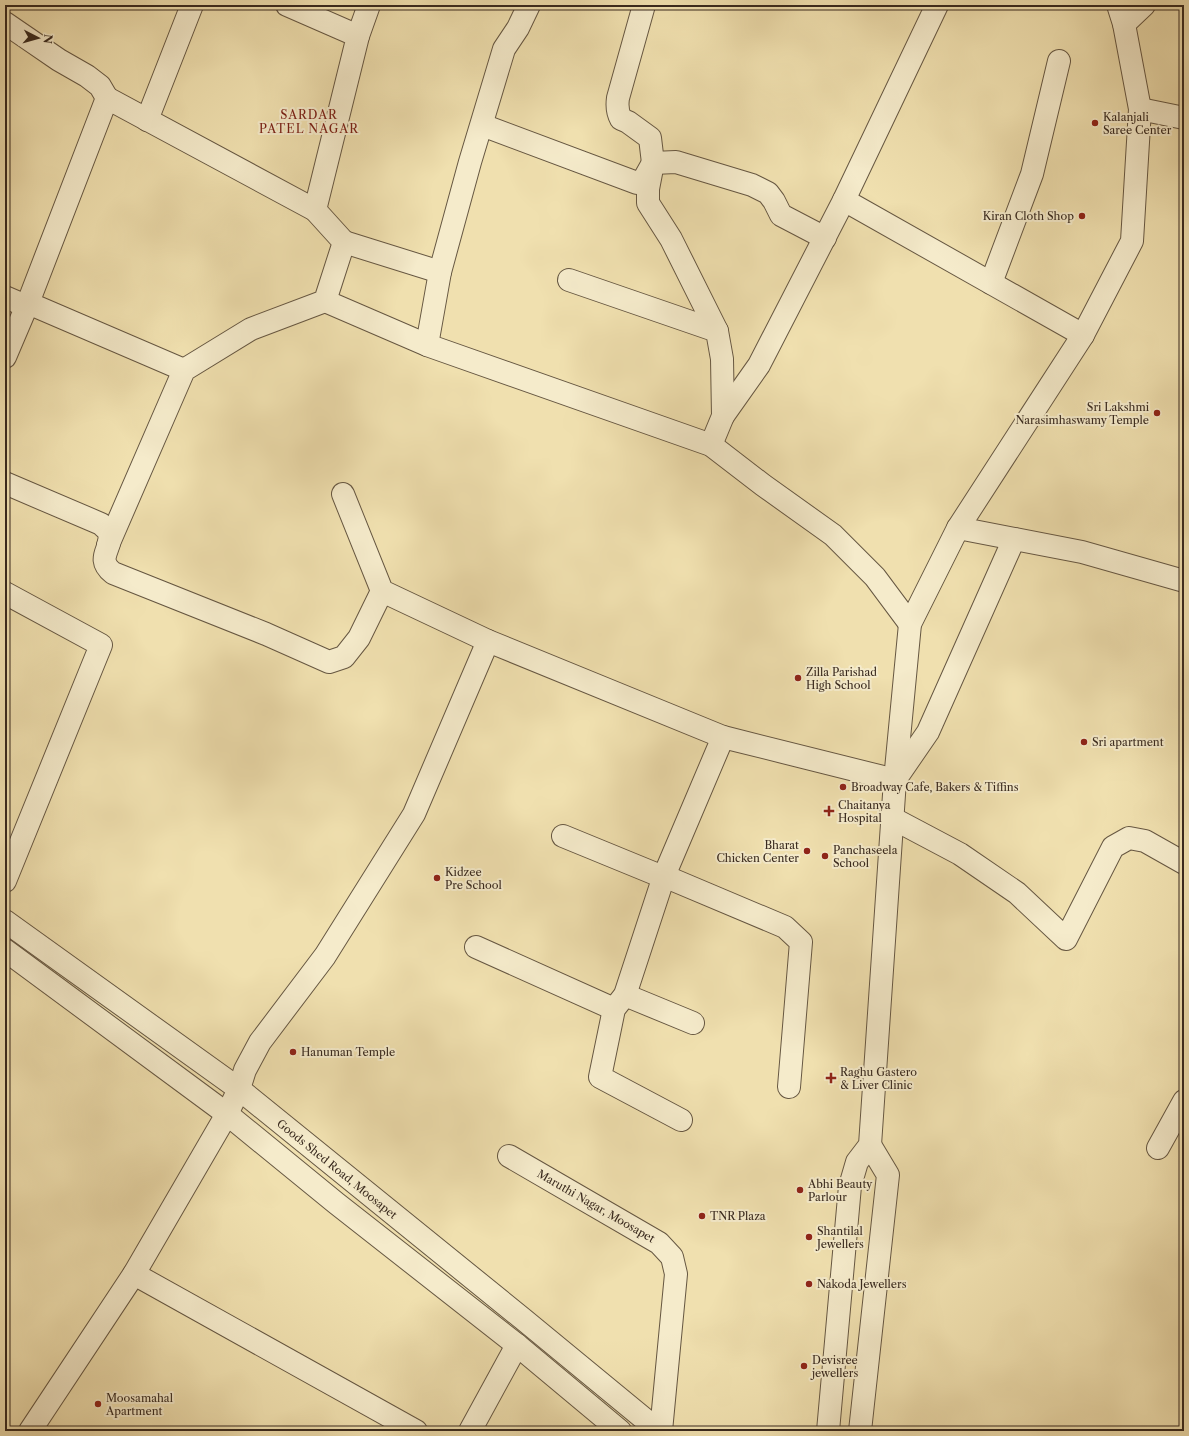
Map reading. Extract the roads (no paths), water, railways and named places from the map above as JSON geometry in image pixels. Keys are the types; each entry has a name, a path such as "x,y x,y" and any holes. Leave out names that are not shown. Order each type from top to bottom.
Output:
{"street":[{"path":"148,120 192,5"},
{"path":"287,5 358,36"},
{"path":"315,210 358,36 369,5"},
{"path":"427,345 440,272 470,162 504,49 518,28 529,5"},
{"path":"644,5 617,106 621,119 628,122 650,138 653,163 648,189 648,203 671,238 717,331 722,359 723,416"},
{"path":"711,445 723,416 759,365 825,238 937,5"},
{"path":"828,1431 850,1186 857,1162 870,1145 892,818 910,624 958,528 1083,335 1132,241 1140,109 1121,14 1144,5"},
{"path":"5,23 59,60 87,76 100,86 107,98 315,210 344,242 440,272"},
{"path":"991,283 1032,174 1059,61"},
{"path":"5,357 28,303 107,98"},
{"path":"1140,109 1184,118"},
{"path":"482,125 637,183 644,179 653,163"},
{"path":"653,163 676,162 752,185 768,193 781,215 825,238"},
{"path":"844,200 1083,335"},
{"path":"325,301 344,242"},
{"path":"569,280 717,331"},
{"path":"5,297 19,303 28,303 184,370"},
{"path":"382,591 360,638 344,657 329,662 266,634 113,573 106,567 104,559 108,545 184,370 251,329 325,301 427,345 711,445 763,485 833,535 875,577 910,624"},
{"path":"5,483 101,524 108,531 108,545"},
{"path":"343,494 382,591 488,641 723,737 895,780"},
{"path":"958,528 1082,552 1184,581"},
{"path":"895,780 928,732 1014,539"},
{"path":"5,593 101,645 5,881"},
{"path":"30,1431 134,1274 227,1114 239,1089 244,1070 260,1042 325,956 414,814 488,641"},
{"path":"681,1120 600,1078 619,1002 664,876 723,737"},
{"path":"892,818 960,854 1017,893 1066,939 1113,847 1129,838 1145,841 1184,863"},
{"path":"563,836 663,878 664,876 785,927 801,942 789,1087"},
{"name":"Goods Shed Road, Moosapet","path":"5,921 239,1089 660,1431"},
{"path":"476,947 619,1002 693,1024"},
{"path":"5,950 227,1114 336,1203 517,1345 620,1431"},
{"path":"1158,1148 1184,1101"},
{"path":"860,1431 888,1175 870,1145"},
{"name":"Maruthi Nagar, Moosapet","path":"509,1156 659,1243 672,1257 676,1274 660,1431"},
{"path":"134,1274 416,1431"},
{"path":"470,1431 517,1345"}],"place":[{"name":"Kalanjali Saree Center","path":"1095,123"},
{"name":"Kiran Cloth Shop","path":"1082,216"},
{"name":"Sri Lakshmi Narasimhaswamy Temple","path":"1157,413"},
{"name":"Zilla Parishad High School","path":"798,678"},
{"name":"Sri apartment","path":"1084,742"},
{"name":"Broadway Cafe, Bakers & Tiffins","path":"843,787"},
{"name":"Chaitanya Hospital","path":"829,811"},
{"name":"Bharat Chicken Center","path":"807,851"},
{"name":"Panchaseela School","path":"825,856"},
{"name":"Kidzee Pre School","path":"437,878"},
{"name":"Hanuman Temple","path":"293,1052"},
{"name":"Raghu Gastero & Liver Clinic","path":"831,1078"},
{"name":"Abhi Beauty Parlour","path":"800,1190"},
{"name":"TNR Plaza","path":"702,1216"},
{"name":"Shantilal Jewellers","path":"809,1237"},
{"name":"Nakoda Jewellers","path":"809,1284"},
{"name":"Devisree jewellers","path":"804,1366"},
{"name":"Moosamahal Apartment","path":"98,1404"}],"district":[{"name":"SARDAR PATEL NAGAR","path":"309,121"}]}
